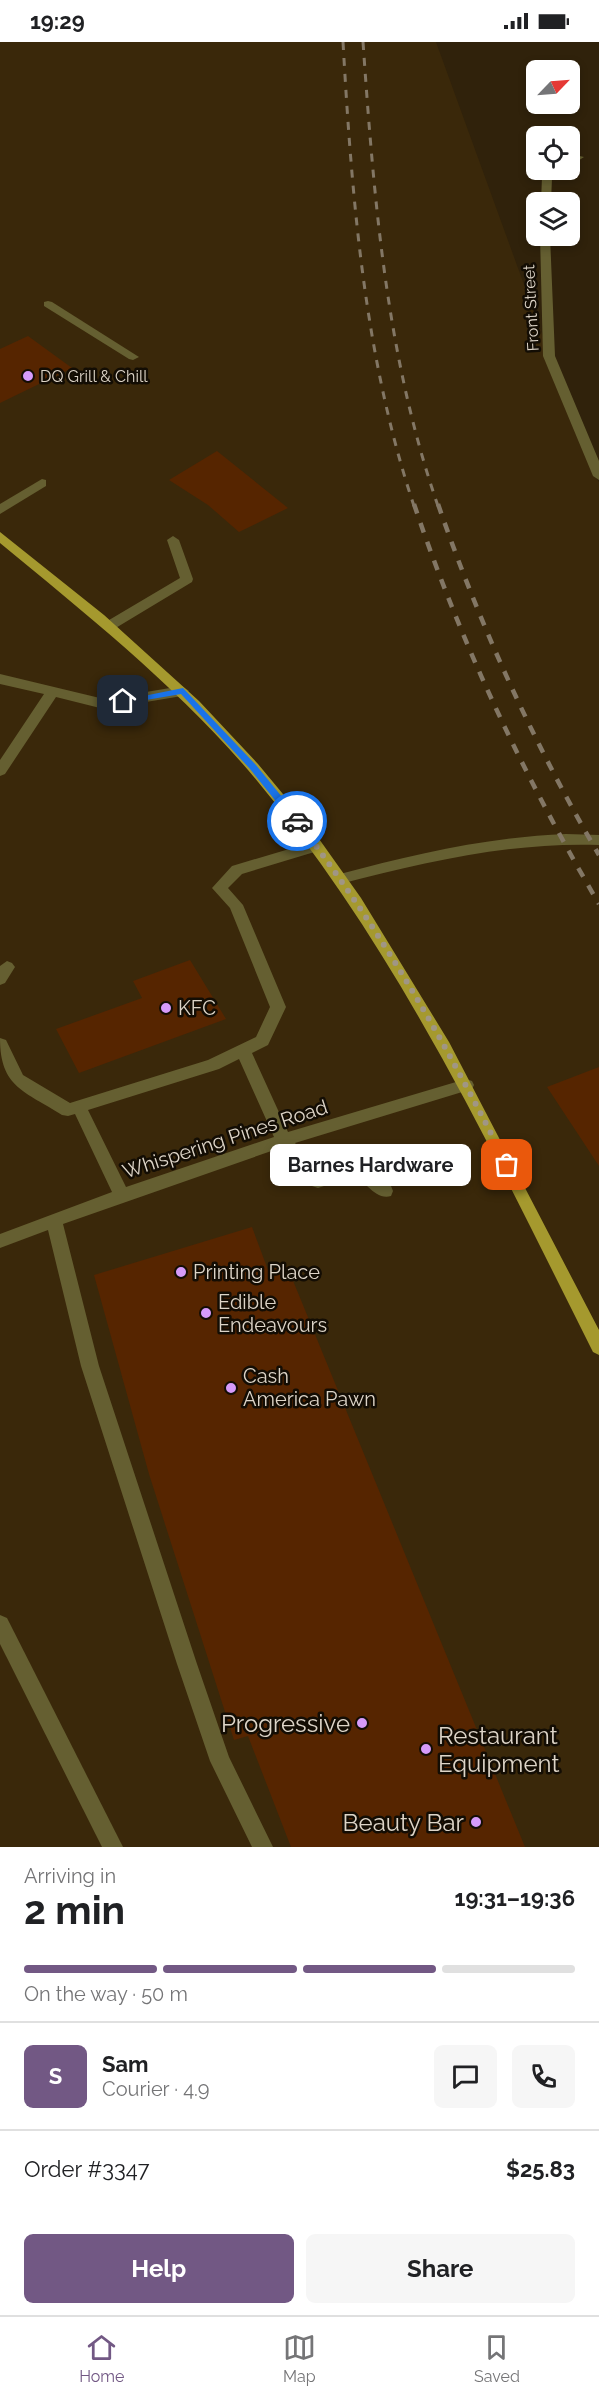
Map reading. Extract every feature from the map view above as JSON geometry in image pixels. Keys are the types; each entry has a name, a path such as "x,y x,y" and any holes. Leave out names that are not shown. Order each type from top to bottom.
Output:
{"main road":[{"path":"0,536 183,691 253,767 316,846 406,980 466,1085 599,1347"}],"street":[{"name":"Front Street","path":"545,246 549,356 599,476"},
{"path":"48,304 133,357"},
{"path":"586,443 599,439"},
{"path":"0,510 42,483"},
{"path":"109,626 188,579 173,540"},
{"path":"0,679 104,704 183,691"},
{"path":"0,771 52,692"},
{"path":"340,879 463,849 559,837 599,840"},
{"path":"0,1044 17,1079 68,1110 213,1065 262,1041 278,1007 236,905 219,888 237,870 316,846"},
{"path":"243,1050 284,1141 318,1181"},
{"name":"Whispering Pines Road","path":"0,1241 122,1195 382,1108 466,1085"},
{"path":"79,1107 122,1195"},
{"path":"306,1167 328,1158 358,1168 385,1191"},
{"path":"54,1221 90,1366 190,1675 219,1761 263,1847"},
{"path":"0,1624 113,1847"}],"shaded area":[{"path":"0,42 436,42 592,472 599,482 599,1847 0,1847"}],"building":[{"name":"DQ Grill & Chill","path":"28,336 72,368 0,403 0,349"},
{"path":"217,451 288,508 239,532 208,505 169,480"},
{"name":"KFC","path":"190,960 226,1019 79,1073 56,1029 142,998 133,981"},
{"path":"599,1067 599,1166 547,1087"},
{"path":"252,1227 268,1270 287,1266 525,1847 291,1847 248,1736 234,1740 149,1474 94,1275"}],"railway":[{"path":"343,42 351,160 363,277 383,392 414,506"},
{"path":"363,42 378,218 394,335 420,449 438,506"},
{"path":"414,504 452,608 496,708 545,807 599,904"},
{"path":"438,504 454,550 510,684 552,770 599,855"}],"way so far":[{"path":"297,821 340,879 406,980 466,1085 507,1165"}],"place":[{"name":"DQ Grill & Chill","path":"28,376"},
{"name":"KFC","path":"166,1008"},
{"name":"Barnes Hardware","path":"507,1165"},
{"name":"Printing Place","path":"181,1272"},
{"name":"Edible Endeavours","path":"206,1313"},
{"name":"Cash America Pawn","path":"231,1388"},
{"name":"Progressive","path":"362,1723"},
{"name":"Restaurant Equipment","path":"426,1749"},
{"name":"Beauty Bar","path":"476,1822"}],"route":[{"path":"123,701 183,691 253,767 297,821"}]}
